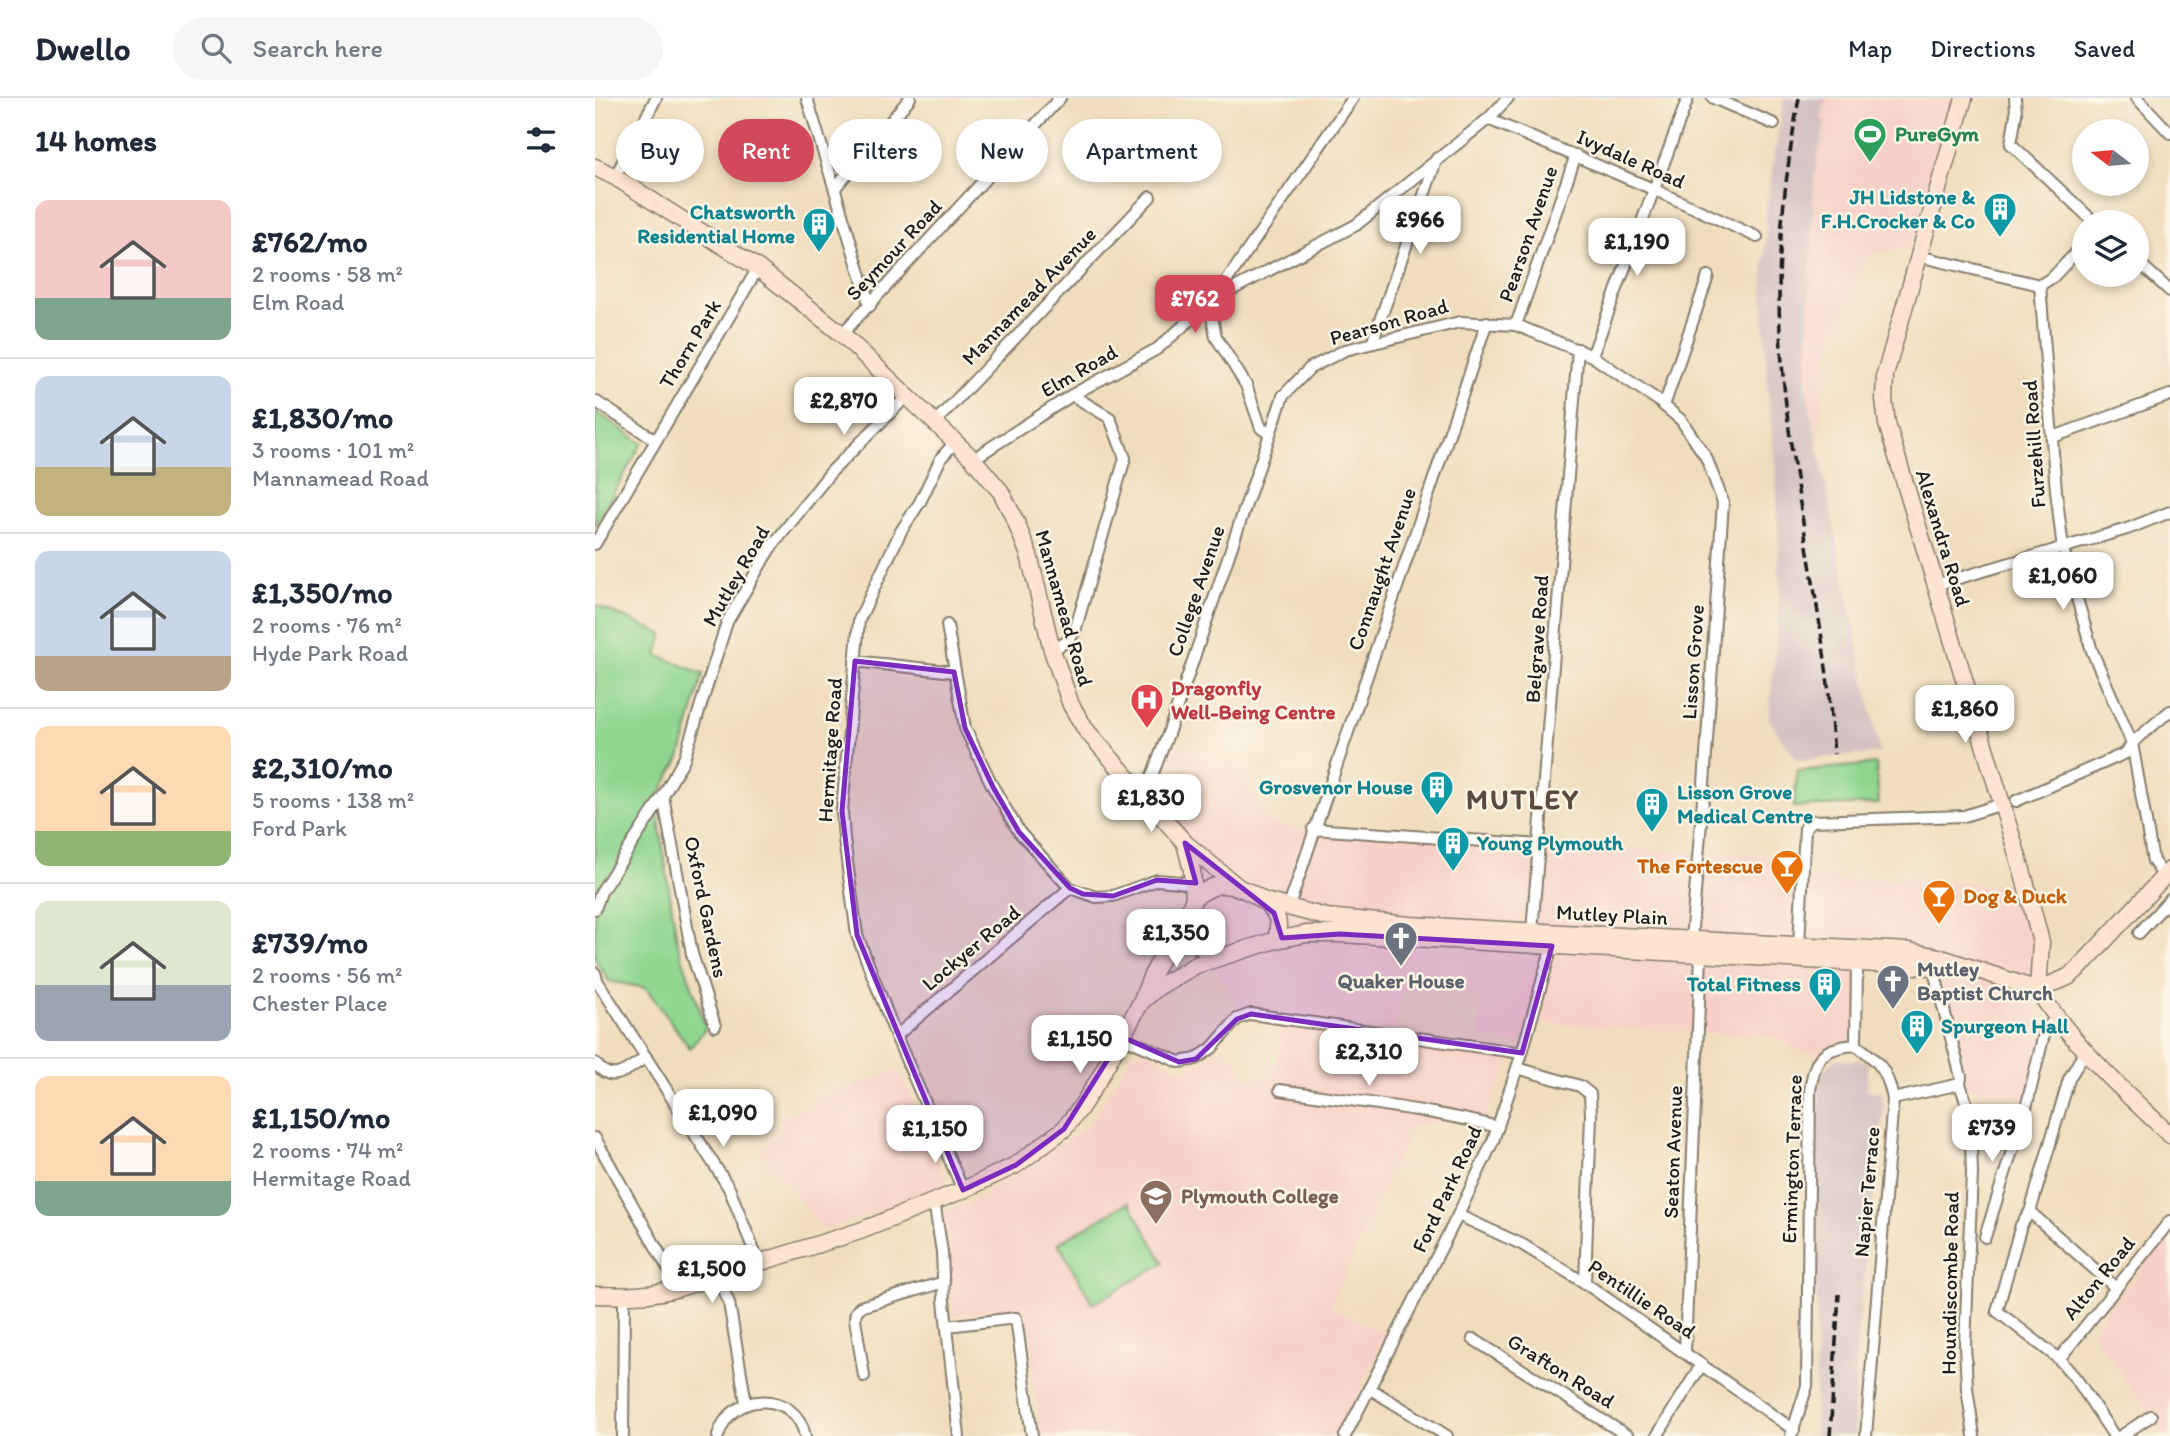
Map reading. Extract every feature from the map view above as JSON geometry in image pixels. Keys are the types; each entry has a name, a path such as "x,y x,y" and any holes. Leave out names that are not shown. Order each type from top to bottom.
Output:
{"main road":[{"name":"Alexandra Road","path":"1964,98 1885,375 1884,399 1887,425 1935,585 2009,803 2041,942 2038,990"},
{"name":"Mannamead Road","path":"595,167 758,268 842,334 973,458 1001,492 1021,533 1052,650 1071,705 1086,730 1143,799 1185,844 1238,887"},
{"path":"595,1295 660,1294 860,1231 963,1190 1016,1165 1064,1129 1097,1083 1170,942 1186,921 1194,891 1185,844"},
{"path":"2167,873 2079,968 2068,977 2038,990 2052,1022 2170,1135"},
{"path":"1141,1002 1186,969 1276,940 1279,926 1274,912 1261,900 1238,887 1217,885 1194,891"},
{"name":"Mutley Plain","path":"1261,900 1287,909 1338,918 1532,932 1553,940 1701,954 1933,967 1961,966"},
{"path":"1186,921 1195,942 1204,952 1220,957"},
{"name":"Mutley Plain","path":"1276,940 1306,934 1340,934 1553,940 1691,940 1909,951 1939,957 2038,990"}],"street":[{"path":"615,177 656,98"},
{"path":"807,98 870,306"},
{"path":"835,188 910,98"},
{"name":"Seymour Road","path":"842,334 1060,98"},
{"path":"1269,435 1261,428 1246,385 1216,337 1211,312 1215,299 1353,98"},
{"path":"1592,356 1688,98"},
{"path":"1713,98 1774,124"},
{"path":"2015,98 2016,114 2011,144 2081,210"},
{"path":"2137,98 2170,133"},
{"name":"Elm Road","path":"973,458 1072,396 1157,349 1215,299 1356,225 1487,118 1503,100"},
{"name":"Ivydale Road","path":"1487,118 1757,237"},
{"name":"Pearson Avenue","path":"1516,325 1576,155"},
{"path":"1372,343 1437,157"},
{"name":"Mannamead Avenue","path":"936,421 1150,197"},
{"path":"1918,256 2040,285 2053,277 2072,257"},
{"name":"Thorn Park","path":"595,544 758,268"},
{"path":"2149,272 2170,291"},
{"path":"1664,406 1708,276"},
{"name":"Furzehill Road","path":"2040,285 2063,549 2089,642 2132,743 2153,862 2167,873"},
{"name":"Pearson Road","path":"1283,396 1310,369 1345,350 1448,324 1487,322 1516,325 1579,349 1664,406"},
{"name":"Connaught Avenue","path":"1287,909 1487,322"},
{"name":"Belgrave Road","path":"1532,932 1579,349"},
{"name":"Mutley Road","path":"595,909 601,892 684,759 727,622 769,550 830,473 908,395"},
{"path":"2053,437 2170,395"},
{"path":"1052,650 1068,641 1075,631 1125,458 1109,418 1072,396"},
{"name":"College Avenue","path":"1143,799 1168,734 1283,396"},
{"path":"595,401 655,440"},
{"name":"Lisson Grove","path":"1664,406 1681,420 1706,457 1723,502 1691,940"},
{"name":"Hermitage Road","path":"956,441 941,458 920,502 901,531 859,620 842,811 843,839 857,935 896,1036 963,1190"},
{"path":"1935,585 2063,549 2170,512"},
{"path":"947,625 965,728 993,787 1019,832 1070,888 1096,897 1113,896 1157,880 1179,882 1194,891"},
{"path":"855,662 954,672"},
{"path":"1799,945 1805,828 1812,821 1964,816 2009,803 2126,753 2132,743 2170,711"},
{"name":"Oxford Gardens","path":"663,796 692,954 715,1026"},
{"path":"1313,829 1540,845"},
{"name":"Lockyer Road","path":"896,1036 1070,888"},
{"path":"2139,933 2170,899"},
{"name":"Ford Park Road","path":"1345,1436 1458,1216 1498,1127 1522,1053 1553,940"},
{"name":"Seaton Avenue","path":"1685,1351 1701,954"},
{"path":"1856,1045 1857,962"},
{"name":"Houndiscombe Road","path":"1933,967 1961,1077 1960,1084 1970,1114 1971,1186 1965,1345 1967,1388 1974,1436"},
{"path":"595,972 598,982 729,1188 759,1263"},
{"path":"1122,1037 1179,1062 1196,1059 1212,1048 1237,1019 1251,1014 1522,1053"},
{"path":"1985,1237 2052,1022"},
{"name":"Napier Terrace","path":"1856,1045 1881,1064 1889,1078 1893,1099 1866,1436"},
{"name":"Ermington Terrace","path":"1792,1433 1807,1386 1810,1091 1814,1067 1822,1055 1835,1047 1856,1045"},
{"path":"2085,1051 2069,1079 2030,1212 2021,1225 1997,1311 2059,1359 2077,1380 2114,1436"},
{"path":"595,1063 602,1072 611,1075 625,1072 646,1057"},
{"path":"1517,1068 1580,1086 1590,1094 1585,1283"},
{"path":"1893,1099 1960,1084"},
{"path":"1280,1090 1442,1113 1498,1127"},
{"path":"595,1138 678,1288"},
{"path":"934,1201 942,1252 959,1436"},
{"path":"2030,1212 2116,1288"},
{"name":"Pentillie Road","path":"1458,1216 1523,1245 1585,1283 1685,1351 1792,1433"},
{"name":"Alton Road","path":"2059,1359 2170,1221"},
{"path":"717,1275 729,1303 746,1403"},
{"path":"864,1376 855,1319 860,1307 944,1282"},
{"path":"624,1296 624,1436"},
{"path":"947,1326 1016,1318 1032,1436"},
{"name":"Grafton Road","path":"1473,1339 1628,1436"},
{"path":"1657,1436 1702,1364"},
{"path":"1369,1388 1447,1436"},
{"path":"718,1436 728,1417 746,1403 762,1401 785,1406 795,1414 803,1426 805,1436"},
{"path":"2121,1436 2151,1416"}],"highlighted area":[{"path":"855,661 954,672 965,728 993,787 1019,832 1070,888 1083,894 1113,896 1157,880 1196,883 1185,843 1274,913 1282,938 1340,934 1552,946 1522,1053 1251,1014 1237,1019 1196,1059 1179,1062 1122,1037 1064,1129 1016,1165 963,1190 857,935 842,811"}],"shaded area":[{"path":"1784,98 1826,98 1821,119 1825,121 1814,176 1806,388 1880,753 1797,760 1769,720 1780,592 1776,474 1767,381 1763,294 1767,202"},
{"path":"1826,98 1955,98 1909,248 1882,251 1870,256 1859,271 1837,325 1823,378 1819,448 1806,388 1814,176 1825,121 1821,119"},
{"path":"1165,742 1241,770 1262,817 1283,827 1540,845 1804,857 1803,879 1937,880 1993,886 2024,877 2041,942 2029,995 2048,1026 2028,1100 1960,1084 1933,967 1856,961 1856,1045 1822,1055 1793,1048 1777,1037 1531,1023 1520,1044 1479,1037 1482,998 1409,988 1401,993 1395,1032 1240,1011 1200,936 1185,843 1144,799"},
{"name":"Plymouth College","path":"1283,1019 1515,1053 1484,1119 1413,1124 1330,1307 1387,1334 1338,1436 1040,1436 1026,1309 952,1317 944,1213 982,1197 1090,1124 1132,1053 1145,1050 1180,1070 1201,1064 1222,1047 1237,1062 1245,1076 1256,1080 1273,1078"},
{"path":"1837,1059 1868,1061 1867,1090 1882,1092 1884,1109 1856,1346 1854,1436 1815,1436 1819,1089 1822,1075"},
{"path":"895,1071 902,1077 946,1177 942,1186 858,1219 822,1229 761,1149 782,1132 780,1117"},
{"path":"2170,1234 2170,1436 2166,1436 2092,1334 2098,1322"}],"green space":[{"path":"595,411 642,443 595,526"},
{"path":"2056,562 2063,594 2056,597 2045,563"},
{"path":"595,605 663,634 657,655 703,674 680,758 656,800 677,942 706,1028 690,1048 646,988 609,981 595,959"},
{"path":"1876,764 1879,804 1794,807 1797,771"},
{"path":"1129,1202 1164,1263 1093,1304 1058,1243"}],"railway":[{"path":"1799,98 1783,214 1779,273 1780,331 1787,412 1824,653 1834,754"},
{"path":"1830,1436 1839,1294"}],"place":[{"name":"PureGym","path":"1870,164"},
{"name":"JH Lidstone & F.H.Crocker & Co","path":"2000,239"},
{"name":"Chatsworth Residential Home","path":"819,254"},
{"name":"Dragonfly Well-Being Centre","path":"1147,730"},
{"name":"Grosvenor House","path":"1437,817"},
{"name":"Lisson Grove Medical Centre","path":"1652,834"},
{"name":"Young Plymouth","path":"1453,873"},
{"name":"The Fortescue","path":"1787,896"},
{"name":"Dog & Duck","path":"1939,926"},
{"name":"Quaker House","path":"1401,968"},
{"name":"Mutley Baptist Church","path":"1893,1011"},
{"name":"Total Fitness","path":"1825,1014"},
{"name":"Spurgeon Hall","path":"1917,1056"},
{"name":"Plymouth College","path":"1156,1226"}],"district":[{"name":"MUTLEY","path":"1523,799"}]}
